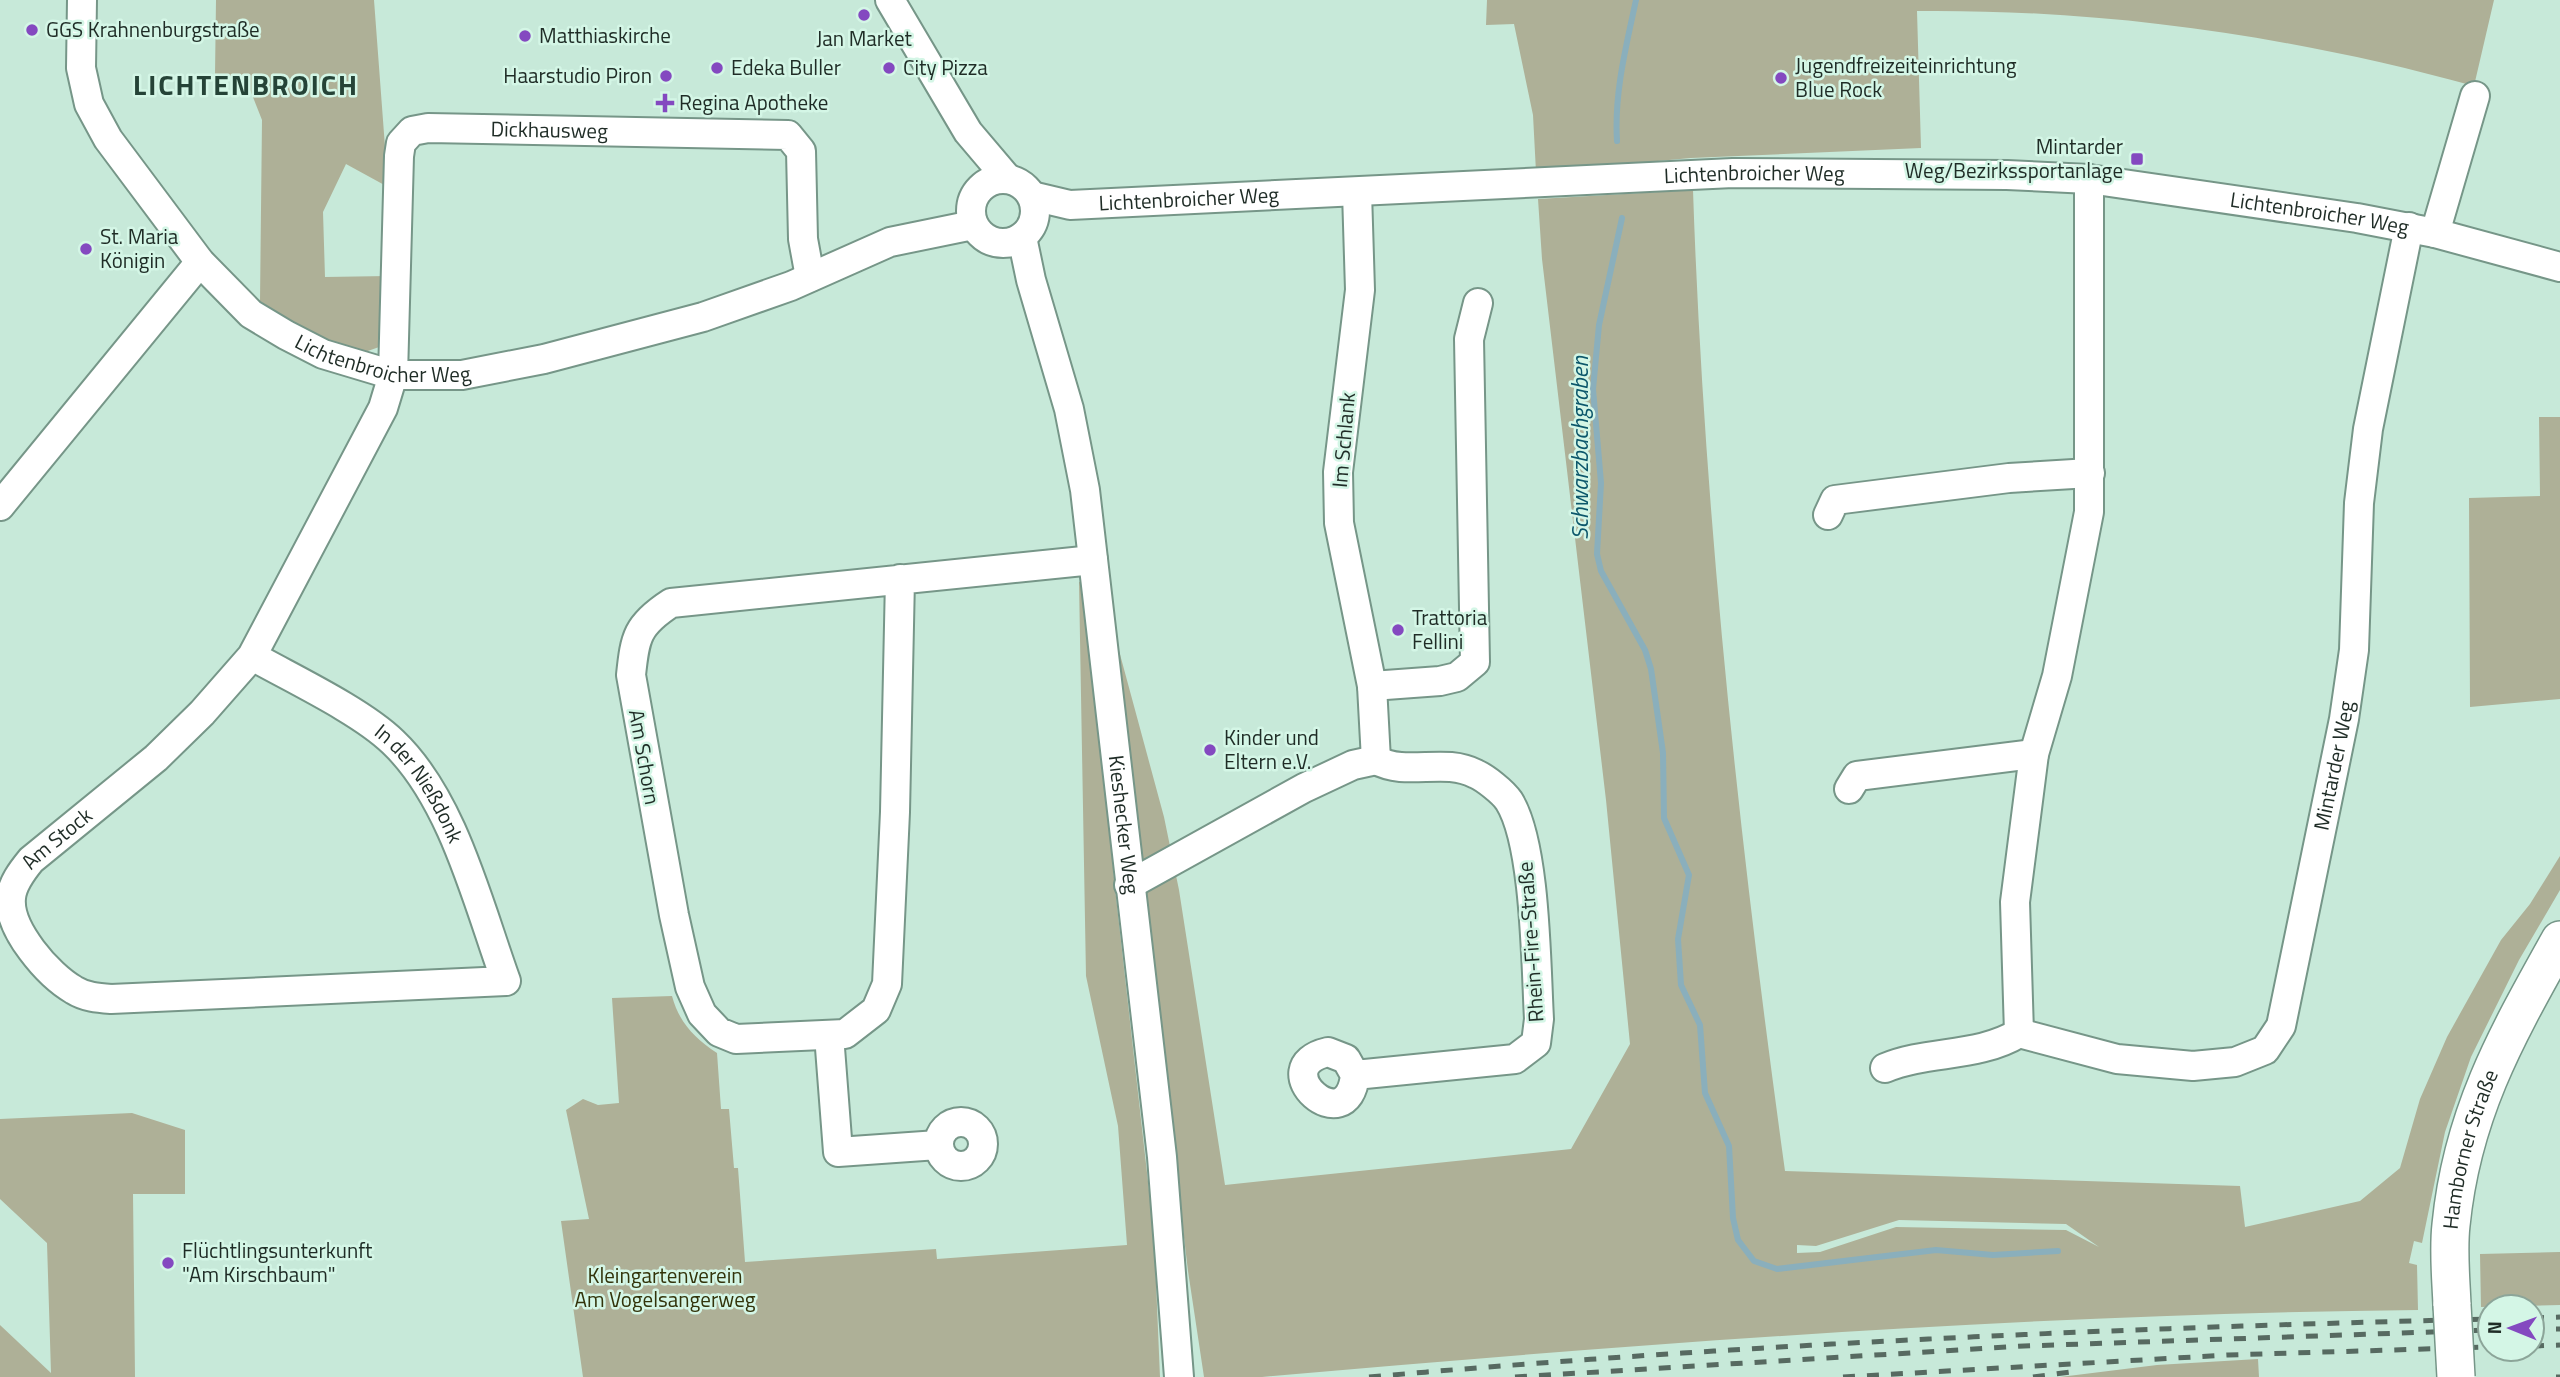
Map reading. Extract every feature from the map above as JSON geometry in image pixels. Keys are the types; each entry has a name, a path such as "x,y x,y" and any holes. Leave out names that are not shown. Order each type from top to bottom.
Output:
{"main road":[{"name":"Hamborner Straße","path":"2456,1377 2450,1227 2471,1125 2495,1058 2560,940"}],"street":[{"name":"Lichtenbroicher Weg","path":"82,0 80,68 89,104 108,139 200,262 251,314 286,335 323,354 393,375 462,375 544,359 703,317 810,277 890,242 921,219 974,206 992,179 1007,178"},
{"path":"890,0 968,132 1007,178 1019,182 1021,224 983,237 974,206 968,132"},
{"name":"Lichtenbroicher Weg","path":"2422,230 2475,96"},
{"name":"Dickhausweg","path":"393,375 399,156 405,135 419,128 788,135 801,151 803,239 810,277"},
{"name":"Lichtenbroicher Weg","path":"1021,224 1070,205 1782,172 2089,179 2242,199 2422,230 2560,267"},
{"path":"1885,1068 1906,1059 1997,1046 2019,1033 2015,902 2034,754 2057,676 2089,512 2089,179"},
{"name":"Im Schlank","path":"1357,192 1360,290 1338,472 1339,523 1372,686 1376,760"},
{"name":"Kieshecker Weg","path":"1021,224 1021,262 1031,280 1069,409 1085,490 1162,1157 1180,1377"},
{"name":"Mintarder Weg","path":"2019,1033 2117,1059 2193,1066 2235,1062 2265,1050 2281,1026 2344,719 2354,650 2359,503 2368,429 2422,230"},
{"path":"0,506 200,262"},
{"path":"1372,686 1440,681 1457,677 1475,662 1469,339 1478,303"},
{"name":"Am Stock","path":"393,375 383,408 253,656 202,713 156,758 31,860 18,877 11,897 12,916 21,935 75,991 111,999 506,981"},
{"path":"1828,516 1835,500 2009,478 2090,473"},
{"name":"Am Schorn","path":"900,579 895,812 887,984 876,1010 862,1024 845,1034 736,1039 719,1032 702,1014 690,987 651,796 631,675 634,639 653,615 671,603 900,579 1093,560"},
{"name":"In der Nießdonk","path":"253,656 370,724 395,743 426,779 457,848 506,981"},
{"path":"1849,789 1857,776 2034,754"},
{"path":"1129,885 1304,788 1353,765 1376,760"},
{"name":"Rhein-Fire-Straße","path":"1355,1075 1515,1059 1536,1043 1539,1019 1529,873 1521,834 1508,800 1476,774 1464,770 1446,766 1393,769 1376,760"},
{"path":"830,1035 838,1152 938,1145"}],"green space":[{"path":"216,0 374,0 388,187 346,164 323,212 325,277 388,276 382,346 362,353 308,332 260,301 262,120 245,77 215,75"},
{"path":"1487,0 2494,0 2474,86 2337,53 2198,29 2058,15 1917,11 1921,148 1691,158 1536,172 1533,115 1514,24 1486,25"},
{"path":"1693,190 1706,436 1726,682 1753,926 1785,1171 2240,1186 2245,1227 2360,1201 2400,1168 2420,1099 2447,1037 2501,940 2530,904 2560,856 2560,890 2519,960 2471,1057 2445,1132 2422,1243 2414,1241 2409,1263 2417,1265 2418,1310 2129,1317 1984,1324 1695,1342 1262,1377 1204,1377 1188,1271 1114,647 1118,647 1164,817 1179,890 1225,1185 1571,1149 1630,1044 1606,800 1542,259 1538,199","holes":["1899,1220 2066,1224 2099,1247 2066,1230 1896,1227 1820,1252 1797,1253 1797,1245 1816,1246"]},
{"path":"2539,417 2560,417 2560,699 2470,707 2469,498 2540,496"},
{"name":"Kleingartenverein Am Vogelsangerweg","path":"1085,580 1115,888 1154,1235 1160,1377 583,1377 561,1221 589,1219 566,1110 583,1099 598,1105 619,1103 612,998 672,996 688,1029 717,1053 721,1109 729,1109 734,1168 738,1168 745,1262 936,1249 937,1259 1127,1245 1118,1126 1086,976 1079,582"},
{"path":"132,1113 185,1130 185,1194 133,1194 135,1377 0,1377 0,1325 51,1373 47,1243 0,1199 0,1119"},
{"path":"2560,1252 2560,1305 2546,1305 2546,1293 2481,1293 2480,1254"},
{"path":"2258,1359 2259,1377 2060,1377 2157,1365"}],"waterway":[{"name":"Schwarzbachgraben","path":"1617,141 1619,88 1636,0"},
{"name":"Schwarzbachgraben","path":"1622,218 1599,325 1593,389 1601,483 1597,554 1601,571 1645,650 1651,669 1663,753 1664,818 1689,875 1678,939 1681,985 1700,1025 1705,1093 1729,1146 1733,1218 1738,1240 1754,1261 1777,1269 1936,1250 1993,1255 2058,1251"}],"railway":[{"path":"2546,1318 2560,1317"},
{"path":"1369,1377 1649,1355 1929,1339 2476,1319"},
{"path":"2546,1329 2560,1329"},
{"path":"1515,1377 2024,1346 2476,1330"},
{"path":"2546,1346 2560,1345"},
{"path":"1843,1377 2228,1355 2476,1347"},
{"path":"2033,1377 2078,1371"}],"place":[{"name":"Jan Market","path":"864,15"},
{"name":"GGS Krahnenburgstraße","path":"32,30"},
{"name":"Matthiaskirche","path":"525,36"},
{"name":"Edeka Buller","path":"717,68"},
{"name":"City Pizza","path":"889,68"},
{"name":"Haarstudio Piron","path":"666,76"},
{"name":"Jugendfreizeiteinrichtung Blue Rock","path":"1781,78"},
{"name":"Regina Apotheke","path":"665,103"},
{"name":"Mintarder Weg/Bezirkssportanlage","path":"2137,159"},
{"name":"St. Maria Königin","path":"86,249"},
{"name":"Trattoria Fellini","path":"1398,630"},
{"name":"Kinder und Eltern e.V.","path":"1210,750"},
{"name":"Flüchtlingsunterkunft \"Am Kirschbaum\"","path":"168,1263"}],"district":[{"name":"LICHTENBROICH","path":"246,85"}]}
